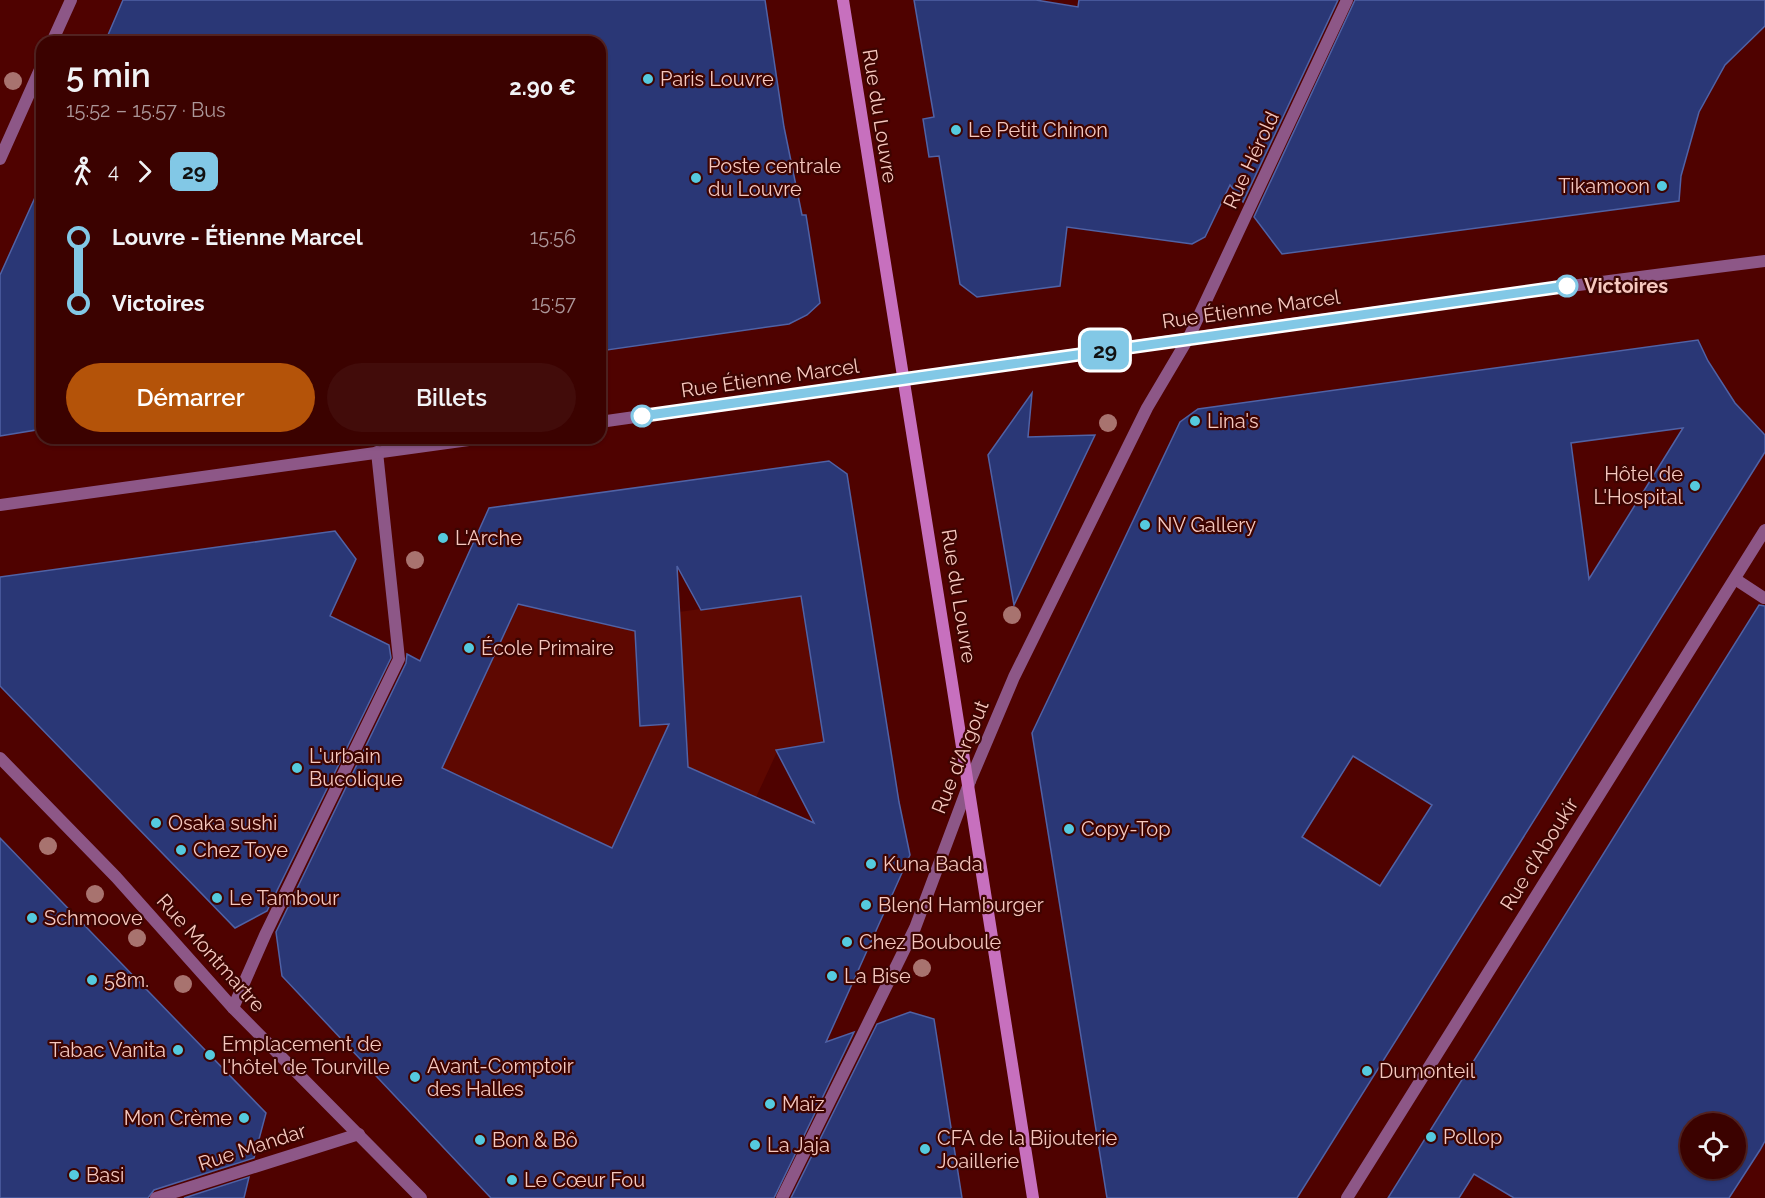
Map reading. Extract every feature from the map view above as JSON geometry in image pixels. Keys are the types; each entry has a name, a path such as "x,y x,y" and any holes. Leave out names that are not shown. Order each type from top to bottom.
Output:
{"main road":[{"name":"Rue du Louvre","path":"843,0 902,380 970,781 1034,1198"}],"street":[{"path":"55,36 71,0"},
{"name":"Rue Hérold","path":"1189,337 1347,0"},
{"path":"0,159 36,78"},
{"name":"Rue Étienne Marcel","path":"606,421 1189,337 1765,261"},
{"name":"Rue d'Argout","path":"782,1198 915,928 970,781 1014,677 1147,408 1189,337"},
{"path":"0,505 438,444"},
{"path":"233,1008 266,933 399,659 377,452"},
{"name":"Rue d'Aboukir","path":"1347,1198 1765,530"},
{"path":"1734,579 1764,598"},
{"name":"Rue Montmartre","path":"0,758 116,877 233,1008 421,1198"},
{"name":"Rue Mandar","path":"156,1198 359,1134"}],"shaded area":[{"path":"464,563 512,583 656,615 864,587 903,823 777,752 732,849 382,993 352,1051 334,1033 370,968 404,693"}],"building":[{"name":"Poste centrale du Louvre","path":"123,0 765,0 784,127 802,215 806,215 820,303 807,315 789,324 606,350 606,36 108,36"},
{"path":"914,0 1036,0 1078,7 1079,0 1338,0 1243,202 1230,185 1205,237 1192,244 1067,227 1060,286 977,297 960,284 939,156 929,157 923,119 934,117"},
{"path":"1355,0 1765,0 1765,26 1725,65 1699,112 1681,176 1679,201 1282,254 1254,217"},
{"path":"36,195 36,430 0,436 0,275"},
{"path":"1698,340 1708,361 1735,403 1765,435 1765,452 1297,1198 1107,1198 1032,733 1180,422 1198,409","holes":["1683,428 1589,579 1571,443","1353,756 1432,805 1380,886 1302,837"]},
{"path":"1032,393 1028,437 1095,435 1014,605 988,455"},
{"path":"829,461 847,474 899,802 910,855 826,1042 854,1032 774,1198 491,1198 282,976 276,932 406,663 407,654 420,661 489,508","holes":["677,566 701,610 801,596 824,742 776,750 814,823 688,767","518,604 635,631 640,726 669,724 612,848 442,768"]},
{"path":"335,531 356,559 330,616 389,645 391,658 267,911 235,928 0,686 0,577"},
{"path":"1759,605 1765,606 1765,1141 1746,1172 1746,1113 1680,1113 1680,1179 1741,1179 1729,1198 1514,1198 1474,1174 1459,1198 1388,1198"},
{"path":"0,838 266,1113 254,1158 154,1190 148,1198 0,1198"},
{"path":"910,1012 934,1019 962,1198 791,1198 877,1024"},
{"path":"249,1177 244,1198 184,1198"}],"bus line":[{"name":"29","path":"642,416 975,370 1189,337 1567,286"}],"place":[{"name":"Paris Louvre","path":"648,79"},
{"name":"Le Petit Chinon","path":"956,130"},
{"name":"Poste centrale du Louvre","path":"696,178"},
{"name":"Tikamoon","path":"1662,186"},
{"name":"Victoires","path":"1567,286"},
{"name":"Lina's","path":"1195,421"},
{"name":"Hôtel de L'Hospital","path":"1695,486"},
{"name":"NV Gallery","path":"1145,525"},
{"name":"L'Arche","path":"443,538"},
{"name":"École Primaire","path":"469,648"},
{"name":"L'urbain Bucolique","path":"297,768"},
{"name":"Osaka sushi","path":"156,823"},
{"name":"Copy-Top","path":"1069,829"},
{"name":"Chez Toye","path":"181,850"},
{"name":"Kuna Bada","path":"871,864"},
{"name":"Le Tambour","path":"217,898"},
{"name":"Blend Hamburger","path":"866,905"},
{"name":"Schmoove","path":"32,918"},
{"name":"Chez Bouboule","path":"847,942"},
{"name":"La Bise","path":"832,976"},
{"name":"58m.","path":"92,980"},
{"name":"Tabac Vanita","path":"178,1050"},
{"name":"Emplacement de l'hôtel de Tourville","path":"210,1055"},
{"name":"Dumonteil","path":"1367,1071"},
{"name":"Avant-Comptoir des Halles","path":"415,1077"},
{"name":"Maïz","path":"770,1104"},
{"name":"Mon Crème","path":"244,1118"},
{"name":"Pollop","path":"1431,1137"},
{"name":"Bon & Bô","path":"480,1140"},
{"name":"La Jaja","path":"755,1145"},
{"name":"CFA de la Bijouterie Joaillerie","path":"925,1149"},
{"name":"Basi","path":"74,1175"},
{"name":"Le Cœur Fou","path":"512,1180"}]}
